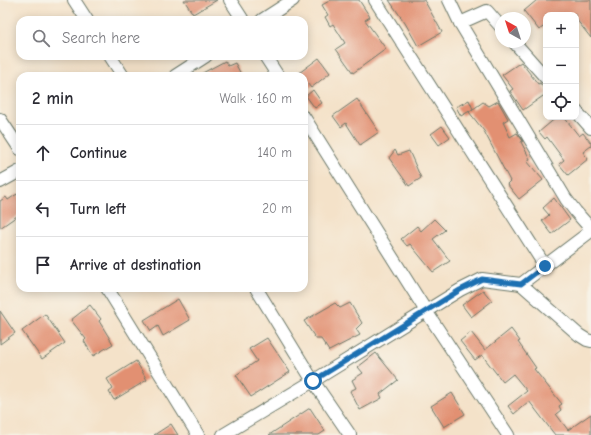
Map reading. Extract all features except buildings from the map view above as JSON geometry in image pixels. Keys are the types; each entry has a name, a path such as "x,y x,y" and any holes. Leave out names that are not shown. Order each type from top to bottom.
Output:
{"street":[{"path":"74,0 84,16"},
{"path":"230,0 240,16"},
{"path":"268,16 293,0"},
{"path":"375,0 545,266"},
{"path":"449,0 460,23 566,199 591,230 521,284"},
{"path":"460,23 487,11 495,20"},
{"path":"519,48 543,75"},
{"path":"113,60 120,72"},
{"path":"181,72 200,60"},
{"path":"268,60 275,72"},
{"path":"579,115 591,128"},
{"path":"0,119 16,144"},
{"path":"308,123 426,311 508,435"},
{"path":"0,182 16,173"},
{"path":"223,435 460,290 482,279 521,284 579,335 591,341"},
{"path":"109,292 198,435"},
{"path":"258,292 313,381 350,435"}],"route":[{"path":"313,381 460,290 482,279 521,284 545,266"}]}
